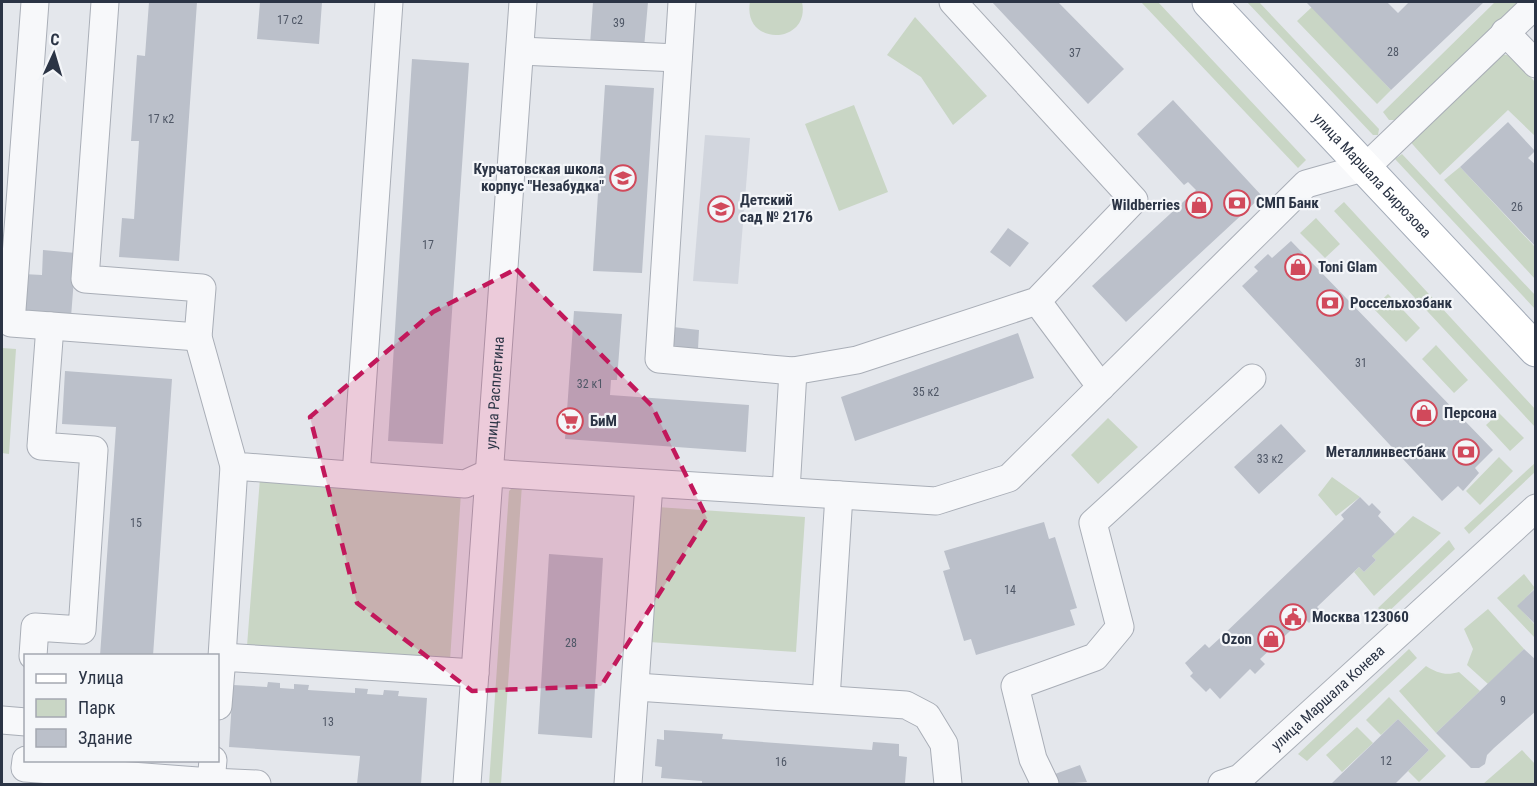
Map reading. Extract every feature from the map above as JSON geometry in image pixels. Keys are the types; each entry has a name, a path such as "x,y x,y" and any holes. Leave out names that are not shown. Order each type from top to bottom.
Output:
{"main road":[{"name":"улица Маршала Бирюзова","path":"1209,2 1536,350"}],"street":[{"path":"35,2 8,261 11,323 198,337"},
{"path":"105,2 85,279 202,288 198,337 234,466 219,694"},
{"path":"356,475 389,2"},
{"name":"улица Расплетина","path":"467,784 523,2"},
{"path":"682,2 659,359 793,370 857,360 1037,301 1134,200 953,2"},
{"path":"234,466 465,484 489,473 936,501 1009,478 1306,184 1366,167 1536,4"},
{"path":"1506,32 1536,64"},
{"path":"520,51 678,58"},
{"path":"1037,301 1101,387"},
{"path":"33,654 35,627 82,630 94,450 41,446 50,326"},
{"path":"786,491 793,370"},
{"path":"1045,784 1033,759 1015,686 1095,657 1120,627 1093,523 1252,378"},
{"path":"628,784 649,483"},
{"path":"826,699 839,495"},
{"name":"улица Маршала Конева","path":"1235,782 1536,508"},
{"path":"222,657 475,673"},
{"path":"636,687 906,705 927,716 944,744 948,784"},
{"path":"2,720 24,722"},
{"path":"38,771 212,771 257,784"}],"highlighted area":[{"path":"516,269 652,406 707,518 601,686 472,691 357,603 310,417 433,312"}],"shaded area":[{"name":"Детский сад № 2176","path":"705,135 750,138 738,284 693,281"}],"green space":[{"path":"750,2 802,2 802,16 797,26 787,33 776,35 765,33 756,27 750,17"},
{"path":"1141,2 1158,2 1306,160 1298,168"},
{"path":"1247,2 1259,2 1379,129 1378,135 1373,135"},
{"path":"1495,2 1522,2 1398,120 1389,120 1383,112"},
{"path":"1312,7 1391,90 1377,104 1297,21"},
{"path":"915,17 987,96 953,125 921,77 887,55"},
{"path":"1497,53 1511,56 1535,82 1535,136 1508,110 1440,175 1406,137"},
{"path":"854,105 888,192 839,211 805,124"},
{"path":"1402,154 1535,295 1535,309 1395,159"},
{"path":"1460,167 1535,247 1535,279 1444,180"},
{"path":"1344,202 1535,409 1535,427 1334,211"},
{"path":"1316,218 1340,244 1325,258 1300,233"},
{"path":"1388,294 1420,328 1406,342 1373,308"},
{"path":"1436,345 1468,380 1454,393 1422,359"},
{"path":"2,348 16,349 9,454 2,453"},
{"path":"1499,413 1524,438 1510,451 1486,425"},
{"path":"1108,418 1138,447 1098,484 1071,455"},
{"path":"1499,457 1513,471 1480,505 1466,491"},
{"path":"1535,463 1535,472 1469,534 1464,528"},
{"path":"1332,477 1360,497 1336,516 1318,495"},
{"path":"260,478 461,493 450,661 247,646"},
{"path":"516,484 522,485 501,784 489,784 509,491"},
{"path":"657,507 805,517 796,652 649,642"},
{"path":"1413,516 1441,533 1374,596 1354,572 1359,567 1364,572 1376,560 1372,556"},
{"path":"1449,540 1455,549 1385,615 1378,608"},
{"path":"1524,574 1535,588 1518,606 1535,625 1535,638 1497,598"},
{"path":"1488,609 1524,649 1488,684 1467,665 1473,649 1464,629"},
{"path":"1409,649 1417,658 1307,761 1298,754"},
{"path":"1426,666 1442,673 1459,672 1480,691 1436,733 1399,691"},
{"path":"1389,697 1446,756 1419,782 1408,771 1429,750 1398,719 1381,735 1366,720"},
{"path":"1357,727 1373,743 1342,772 1326,755"},
{"path":"1522,750 1535,764 1535,784 1483,784"}],"building":[{"path":"149,2 197,2 179,261 119,257 122,218 134,219 139,141 131,141 137,55 145,56"},
{"path":"260,2 322,2 319,44 257,39"},
{"path":"593,2 648,2 644,48 590,45"},
{"path":"992,2 1058,2 1124,69 1088,104"},
{"path":"1306,2 1387,2 1398,13 1409,2 1484,2 1391,90"},
{"path":"412,59 469,63 443,444 388,441"},
{"path":"605,85 654,88 642,273 593,271"},
{"path":"1173,100 1262,196 1126,322 1092,286 1196,190 1188,182 1184,185 1137,134"},
{"path":"1508,122 1535,151 1528,158 1536,165 1536,247 1460,167"},
{"path":"1008,228 1029,243 1010,267 990,252"},
{"path":"1291,241 1493,450 1475,468 1479,473 1463,491 1458,486 1442,501 1242,286 1258,271 1254,267 1268,254 1272,258"},
{"path":"43,250 76,253 71,317 20,312 23,274 42,275"},
{"path":"574,311 622,314 617,380 611,380 610,395 749,405 746,452 565,439"},
{"path":"673,327 699,330 698,349 671,346"},
{"path":"1018,333 1034,378 855,441 841,397"},
{"path":"65,371 172,379 153,654 100,654 116,427 62,424"},
{"path":"1281,424 1306,451 1259,494 1234,467"},
{"path":"1360,497 1369,506 1372,503 1381,512 1378,516 1395,534 1372,556 1376,560 1364,572 1359,567 1317,607 1321,611 1309,623 1304,618 1260,659 1265,664 1255,674 1250,669 1220,699 1210,688 1206,692 1190,676 1193,673 1185,663 1205,644 1209,648 1220,638 1344,519 1341,515"},
{"path":"1044,522 1049,539 1055,537 1077,608 1070,610 1075,625 976,655 971,639 964,641 943,571 950,569 944,551"},
{"path":"549,554 603,558 592,738 538,734"},
{"path":"1536,588 1536,625 1517,606"},
{"path":"1524,649 1536,660 1536,711 1487,755 1485,764 1479,768 1471,768 1436,733"},
{"path":"268,682 280,683 280,688 294,689 294,684 309,685 308,690 355,693 355,688 368,689 367,694 383,695 384,690 399,691 398,696 427,698 421,784 357,784 360,756 229,747 233,685 267,687"},
{"path":"1398,719 1429,750 1395,784 1331,784"},
{"path":"664,730 723,734 722,739 872,750 873,742 899,744 899,756 907,757 905,783 702,784 702,781 661,778 662,767 655,766 657,739 664,740"},
{"path":"1080,765 1087,782 1060,784 1055,774"}],"place":[{"name":"Курчатовская школа корпус \"Незабудка\"","path":"623,178"},
{"name":"СМП Банк","path":"1237,203"},
{"name":"Wildberries","path":"1199,205"},
{"name":"Детский сад № 2176","path":"721,209"},
{"name":"Toni Glam","path":"1298,267"},
{"name":"Россельхозбанк","path":"1330,303"},
{"name":"Персона","path":"1424,413"},
{"name":"БиМ","path":"570,421"},
{"name":"Металлинвестбанк","path":"1466,452"},
{"name":"Москва 123060","path":"1293,617"},
{"name":"Ozon","path":"1271,639"}]}
